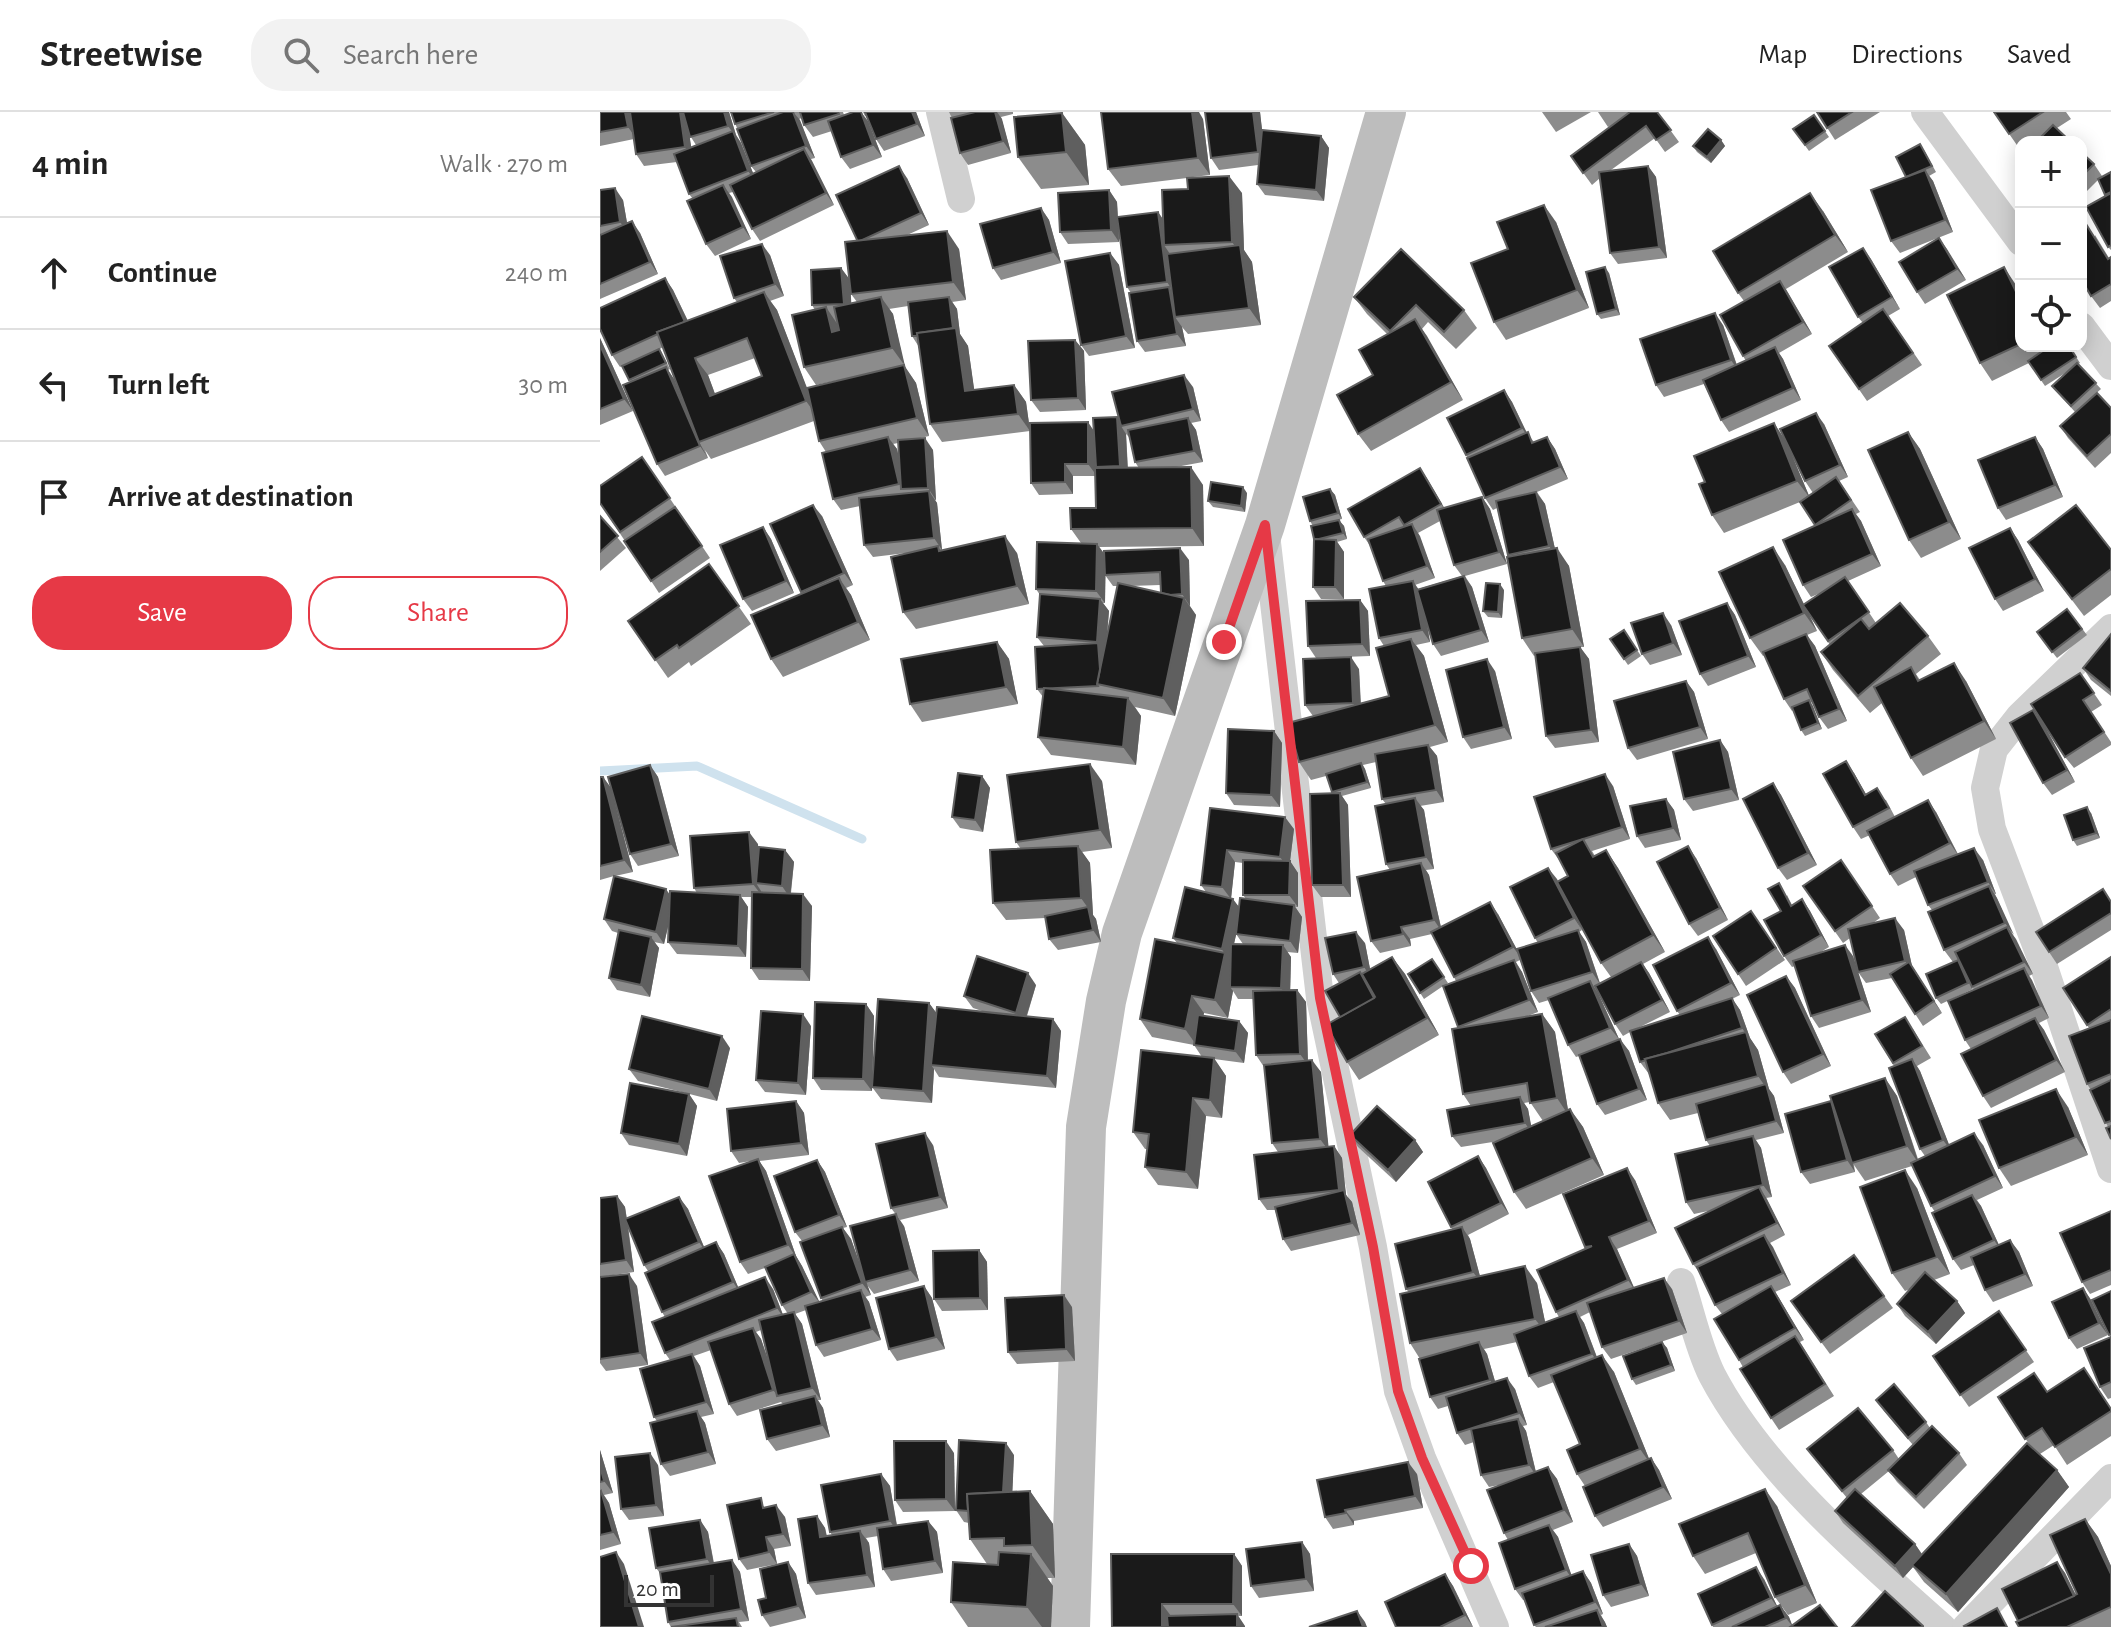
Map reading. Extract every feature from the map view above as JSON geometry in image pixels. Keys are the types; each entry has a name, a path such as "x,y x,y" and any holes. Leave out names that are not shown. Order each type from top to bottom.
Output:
{"street":[{"path":"940,112 961,199"},
{"path":"1070,1627 1086,1127 1106,1001 1122,933 1265,525 1386,112"},
{"path":"1925,112 2015,234"},
{"path":"2087,334 2111,366"},
{"path":"1265,525 1320,998 1373,1247 1398,1391 1422,1458 1495,1627"},
{"path":"2111,628 2020,716 1994,749 1985,788 1992,829 2041,958 2111,1169"},
{"path":"1681,1282 1711,1373 1739,1419 1818,1513 1942,1627"},
{"path":"1966,1627 2111,1478"}],"building":[{"path":"600,112 625,112 628,127 600,132"},
{"path":"630,112 680,112 685,147 636,154"},
{"path":"683,112 724,112 728,126 690,137"},
{"path":"731,112 774,112 735,124"},
{"path":"783,112 793,112 806,146 751,166 737,129"},
{"path":"800,112 838,112 839,114 804,125"},
{"path":"861,112 873,145 841,157 828,121"},
{"path":"865,112 912,112 917,124 876,139"},
{"path":"975,112 995,112 1003,141 960,153 951,118"},
{"path":"1101,112 1192,112 1198,158 1108,169"},
{"path":"1205,112 1253,112 1258,152 1211,158"},
{"path":"1630,112 1657,112 1671,130 1656,140 1646,126 1583,173 1571,156"},
{"path":"1817,112 1852,112 1827,128"},
{"path":"1994,112 2043,112 2009,134"},
{"path":"1062,113 1066,152 1018,157 1014,117"},
{"path":"1814,115 1825,131 1805,145 1793,129"},
{"path":"2053,125 2065,136 2042,136"},
{"path":"1708,129 1721,140 1707,157 1693,146"},
{"path":"1262,130 1321,136 1316,190 1257,184"},
{"path":"733,131 748,171 689,194 674,154"},
{"path":"1920,144 1932,166 1906,177 1896,157"},
{"path":"804,149 826,193 752,229 730,185"},
{"path":"2087,158 2094,164 2087,171"},
{"path":"899,166 921,213 858,242 836,195"},
{"path":"1648,166 1659,247 1610,253 1599,172"},
{"path":"1925,170 1945,220 1891,241 1871,190"},
{"path":"2111,172 2111,192 2105,195 2098,179"},
{"path":"1229,176 1232,242 1164,245 1162,190 1188,189 1187,178"},
{"path":"723,185 743,227 706,244 687,201"},
{"path":"615,188 620,222 600,226 600,190"},
{"path":"1109,190 1111,230 1060,232 1058,193"},
{"path":"1810,193 1835,235 1738,293 1713,251"},
{"path":"2111,193 2111,245 2108,247 2087,209"},
{"path":"1544,205 1577,290 1494,322 1471,263 1508,249 1497,222"},
{"path":"1041,208 1053,252 993,268 980,224"},
{"path":"1158,212 1167,282 1127,287 1117,217"},
{"path":"632,221 650,262 600,284 600,235"},
{"path":"2087,226 2108,259 2111,257 2111,284 2091,296 2087,289"},
{"path":"947,231 953,282 851,294 845,242"},
{"path":"1939,238 1957,269 1917,292 1899,262"},
{"path":"762,244 775,284 734,298 720,256"},
{"path":"1240,245 1249,308 1175,317 1167,254"},
{"path":"1863,248 1892,297 1858,317 1829,267"},
{"path":"1401,249 1464,310 1444,332 1416,305 1390,331 1354,297"},
{"path":"1110,253 1126,336 1081,345 1065,261"},
{"path":"1605,267 1616,309 1597,314 1586,272"},
{"path":"2004,267 2015,290 2015,347 1980,363 1947,295"},
{"path":"841,268 844,304 812,305 811,270"},
{"path":"665,278 685,322 657,332 612,355 600,329 600,308"},
{"path":"1780,281 1803,322 1743,356 1720,315"},
{"path":"1169,287 1177,334 1137,341 1129,293"},
{"path":"764,292 806,401 699,442 657,332","holes":["747,338 762,376 710,396 695,358"]},
{"path":"881,297 892,348 804,367 792,315 826,307 832,332 839,330 834,307"},
{"path":"949,297 953,328 912,336 908,302"},
{"path":"1883,309 1913,353 1859,389 1829,346"},
{"path":"1715,313 1731,360 1656,385 1640,339"},
{"path":"1415,319 1451,382 1358,434 1337,395 1373,375 1359,350"},
{"path":"956,328 965,391 1014,385 1018,414 930,424 917,333"},
{"path":"1075,340 1078,398 1031,400 1028,341"},
{"path":"600,345 624,399 600,409"},
{"path":"1775,347 1793,388 1721,420 1703,380"},
{"path":"659,349 666,363 629,380 622,366"},
{"path":"2041,352 2073,352 2076,357 2041,380 2028,361"},
{"path":"2077,363 2096,383 2071,406 2052,386"},
{"path":"904,365 917,418 819,441 807,388"},
{"path":"666,367 700,446 657,464 623,385"},
{"path":"1184,375 1193,409 1121,426 1112,392"},
{"path":"1504,390 1522,428 1466,455 1447,418"},
{"path":"2097,393 2111,408 2111,434 2087,456 2060,426"},
{"path":"1816,413 1840,465 1805,481 1780,429"},
{"path":"1117,417 1120,466 1096,467 1093,418"},
{"path":"1188,418 1194,451 1135,462 1128,430"},
{"path":"1088,422 1088,464 1065,464 1065,482 1031,483 1030,423"},
{"path":"1774,423 1797,481 1712,515 1699,484 1705,482 1694,456"},
{"path":"1528,432 1532,443 1547,437 1560,467 1485,498 1467,458"},
{"path":"1908,432 1949,522 1909,540 1868,450"},
{"path":"888,437 899,484 833,499 822,453"},
{"path":"2035,437 2055,485 1998,508 1978,460"},
{"path":"925,438 928,488 901,489 898,440"},
{"path":"642,457 670,498 620,532 600,503 600,486"},
{"path":"1191,467 1192,528 1071,529 1070,508 1096,508 1095,468"},
{"path":"1420,468 1441,504 1404,525 1399,517 1364,537 1348,509"},
{"path":"1836,477 1851,500 1815,525 1800,502"},
{"path":"1211,482 1243,487 1241,506 1208,501"},
{"path":"1330,489 1338,513 1310,521 1303,497"},
{"path":"929,491 934,538 864,545 859,498"},
{"path":"1536,492 1549,546 1508,555 1496,501"},
{"path":"1482,497 1499,552 1454,565 1437,510"},
{"path":"813,505 844,573 801,592 770,524"},
{"path":"2076,505 2111,550 2111,569 2072,599 2028,542"},
{"path":"675,507 702,546 651,581 624,541"},
{"path":"1852,509 1872,554 1803,585 1783,540"},
{"path":"600,516 618,536 600,552"},
{"path":"1339,520 1343,533 1314,539 1311,526"},
{"path":"1412,524 1427,566 1383,581 1368,539"},
{"path":"763,527 786,581 743,599 720,545"},
{"path":"2010,528 2035,579 1995,599 1969,548"},
{"path":"1005,536 1017,586 903,612 891,557 938,546 939,551"},
{"path":"1314,539 1336,540 1335,587 1313,587"},
{"path":"1037,542 1097,544 1096,591 1036,589"},
{"path":"1773,547 1804,613 1750,638 1719,572"},
{"path":"1180,548 1182,594 1161,593 1160,572 1105,575 1104,551"},
{"path":"1557,548 1572,629 1522,638 1507,557"},
{"path":"709,564 739,606 679,648 677,645 655,660 628,621"},
{"path":"1464,576 1481,630 1433,644 1417,590"},
{"path":"1845,577 1869,612 1828,641 1803,605"},
{"path":"839,578 858,622 771,659 751,615"},
{"path":"1413,581 1422,630 1379,638 1369,589"},
{"path":"1118,583 1184,598 1163,698 1097,684"},
{"path":"1486,583 1500,584 1498,612 1483,611"},
{"path":"1040,594 1100,599 1097,642 1037,637"},
{"path":"1360,600 1362,644 1308,646 1306,601"},
{"path":"1727,603 1748,656 1700,674 1679,621"},
{"path":"1900,603 1928,636 1858,696 1821,652 1861,619 1869,629"},
{"path":"2067,609 2082,629 2052,652 2037,632"},
{"path":"1663,613 1673,643 1642,654 1631,623"},
{"path":"1624,630 1637,650 1624,659 1610,639"},
{"path":"1806,634 1839,709 1819,717 1807,689 1784,699 1763,652"},
{"path":"2111,634 2111,691 2083,668"},
{"path":"1411,639 1435,725 1299,762 1288,723 1389,696 1376,648"},
{"path":"997,642 1006,687 910,704 901,659"},
{"path":"1098,643 1098,686 1037,689 1035,647"},
{"path":"1580,647 1591,730 1546,736 1535,653"},
{"path":"1351,657 1353,703 1305,705 1303,659"},
{"path":"1487,659 1504,727 1463,737 1446,670"},
{"path":"1954,663 1984,721 1911,758 1874,687 1911,667 1918,681"},
{"path":"2080,673 2094,693 2083,700 2104,732 2065,757 2031,704"},
{"path":"1686,681 1700,727 1628,748 1614,701"},
{"path":"1044,688 1128,698 1123,747 1038,737"},
{"path":"1809,700 1818,723 1801,730 1792,707"},
{"path":"2033,710 2067,770 2043,783 2010,723"},
{"path":"1228,729 1274,731 1271,795 1226,793"},
{"path":"1720,740 1731,789 1684,799 1673,752"},
{"path":"1428,745 1436,790 1382,799 1375,754"},
{"path":"1846,761 1865,795 1877,788 1889,808 1853,827 1823,774"},
{"path":"1361,763 1367,782 1332,792 1326,774"},
{"path":"1090,764 1100,830 1016,842 1007,775"},
{"path":"650,765 671,844 630,854 608,777"},
{"path":"958,773 982,776 975,820 952,817"},
{"path":"1605,774 1622,827 1551,849 1534,797"},
{"path":"600,777 603,777 624,860 600,866"},
{"path":"1773,783 1808,853 1778,868 1743,799"},
{"path":"1340,793 1343,885 1312,885 1310,794"},
{"path":"1415,798 1426,857 1386,864 1375,806"},
{"path":"1666,799 1673,828 1637,836 1630,806"},
{"path":"1928,800 1950,843 1890,874 1867,831"},
{"path":"2087,807 2096,833 2073,840 2064,815"},
{"path":"1210,808 1285,817 1280,857 1227,850 1222,887 1201,885"},
{"path":"749,832 753,884 694,888 690,836"},
{"path":"1583,839 1593,857 1606,850 1653,935 1601,963 1557,882 1568,876 1556,853"},
{"path":"1078,846 1081,898 993,903 990,850"},
{"path":"1688,846 1720,908 1689,924 1657,862"},
{"path":"759,847 785,850 782,886 756,883"},
{"path":"1974,848 1988,882 1928,905 1914,871"},
{"path":"1243,860 1290,861 1289,895 1243,895"},
{"path":"1841,860 1872,906 1835,931 1803,886"},
{"path":"1421,863 1434,920 1401,927 1403,934 1371,941 1357,877"},
{"path":"1548,868 1574,918 1535,938 1510,887"},
{"path":"614,876 666,889 656,932 604,919"},
{"path":"1779,883 1791,906 1802,899 1821,935 1784,956 1764,920 1781,911 1768,889"},
{"path":"1989,886 2005,923 1944,950 1928,912"},
{"path":"1185,887 1233,899 1222,949 1173,938"},
{"path":"2103,889 2111,902 2111,913 2049,952 2036,932"},
{"path":"670,891 740,895 738,946 668,942"},
{"path":"752,892 803,894 802,969 751,968"},
{"path":"1240,898 1294,905 1290,941 1236,934"},
{"path":"1490,902 1513,947 1454,977 1431,932"},
{"path":"1088,907 1093,930 1049,939 1045,916"},
{"path":"1751,911 1776,948 1738,974 1713,936"},
{"path":"1895,918 1905,961 1858,972 1848,929"},
{"path":"2007,927 2024,962 1972,987 1955,952"},
{"path":"619,930 651,937 641,985 609,978"},
{"path":"1578,930 1592,972 1531,991 1517,949"},
{"path":"1356,932 1364,967 1333,974 1325,938"},
{"path":"1708,937 1731,983 1677,1011 1653,965"},
{"path":"1155,939 1225,953 1215,1000 1192,996 1185,1029 1140,1019"},
{"path":"1231,944 1283,945 1281,988 1230,987"},
{"path":"1845,945 1862,1000 1811,1016 1793,961"},
{"path":"977,956 1028,973 1016,1013 964,996"},
{"path":"1392,957 1427,1018 1347,1062 1326,1025 1375,997 1362,974"},
{"path":"2111,957 2111,1009 2087,1025 2063,988"},
{"path":"1432,959 1444,977 1420,993 1408,974"},
{"path":"1514,960 1529,1000 1458,1027 1443,986"},
{"path":"1958,960 1968,983 1936,998 1926,974"},
{"path":"1641,962 1662,1000 1615,1024 1595,986"},
{"path":"1909,962 1934,1001 1915,1014 1890,974"},
{"path":"2024,968 2041,1006 1965,1040 1948,1001"},
{"path":"1360,972 1374,998 1340,1017 1325,991"},
{"path":"1786,976 1823,1054 1783,1072 1747,995"},
{"path":"1590,981 1610,1028 1568,1045 1548,998"},
{"path":"1297,990 1300,1054 1256,1055 1253,991"},
{"path":"1732,998 1742,1028 1640,1062 1630,1031"},
{"path":"878,999 929,1003 923,1091 872,1087"},
{"path":"815,1002 866,1004 863,1079 813,1078"},
{"path":"937,1007 1053,1019 1047,1076 931,1065"},
{"path":"761,1011 803,1014 798,1083 756,1080"},
{"path":"1542,1014 1557,1098 1530,1103 1527,1083 1463,1094 1452,1029"},
{"path":"1198,1015 1239,1021 1235,1051 1194,1045"},
{"path":"642,1016 722,1036 709,1089 629,1069"},
{"path":"1905,1017 1922,1046 1893,1063 1875,1034"},
{"path":"2035,1018 2056,1060 1983,1096 1961,1054"},
{"path":"2111,1020 2111,1074 2087,1084 2069,1036"},
{"path":"1746,1032 1758,1076 1658,1103 1645,1059"},
{"path":"1620,1039 1639,1089 1597,1104 1579,1055"},
{"path":"1141,1050 1214,1058 1210,1100 1193,1098 1186,1172 1145,1167 1149,1134 1133,1132"},
{"path":"1912,1059 1943,1140 1920,1149 1889,1068"},
{"path":"1312,1060 1320,1139 1272,1143 1264,1065"},
{"path":"1885,1078 1907,1146 1852,1163 1830,1096"},
{"path":"2111,1080 2111,1121 2105,1123 2090,1090"},
{"path":"630,1083 689,1094 679,1144 621,1133"},
{"path":"1766,1084 1776,1121 1706,1140 1696,1104"},
{"path":"2056,1089 2076,1137 1999,1168 1979,1120"},
{"path":"1520,1097 1525,1123 1452,1136 1447,1110"},
{"path":"796,1101 801,1143 731,1151 727,1109"},
{"path":"1831,1101 1847,1160 1801,1172 1785,1114"},
{"path":"1377,1106 1415,1140 1388,1170 1350,1135"},
{"path":"1570,1109 1592,1158 1514,1192 1493,1143"},
{"path":"925,1133 940,1197 891,1208 876,1144"},
{"path":"1974,1133 1995,1176 1931,1206 1911,1163"},
{"path":"1753,1136 1763,1185 1686,1202 1675,1154"},
{"path":"1334,1146 1339,1190 1259,1199 1254,1155"},
{"path":"1478,1156 1501,1203 1451,1227 1428,1182"},
{"path":"758,1159 788,1245 740,1262 709,1176"},
{"path":"817,1160 839,1215 795,1232 774,1176"},
{"path":"1627,1168 1649,1221 1609,1237 1628,1280 1556,1312 1537,1270 1592,1246 1585,1247 1563,1194"},
{"path":"1905,1170 1937,1257 1892,1273 1860,1187"},
{"path":"1759,1187 1777,1223 1693,1264 1675,1228"},
{"path":"1344,1190 1352,1223 1283,1239 1275,1207"},
{"path":"1972,1195 1994,1240 1953,1259 1932,1213"},
{"path":"617,1196 626,1260 600,1264 600,1198"},
{"path":"679,1197 699,1242 644,1265 625,1219"},
{"path":"2111,1211 2111,1270 2082,1282 2060,1233"},
{"path":"896,1214 910,1270 865,1282 850,1226"},
{"path":"842,1227 862,1283 821,1298 800,1242"},
{"path":"1462,1227 1473,1272 1406,1289 1395,1244"},
{"path":"1764,1235 1783,1273 1715,1305 1697,1267"},
{"path":"2010,1240 2025,1274 1985,1290 1971,1257"},
{"path":"716,1242 733,1282 662,1312 645,1273"},
{"path":"979,1250 980,1298 934,1299 933,1251"},
{"path":"794,1254 811,1292 782,1305 765,1267"},
{"path":"1854,1255 1884,1296 1821,1342 1791,1301"},
{"path":"1525,1266 1535,1319 1410,1343 1400,1294"},
{"path":"1925,1272 1957,1301 1928,1332 1897,1304"},
{"path":"629,1274 640,1353 600,1359 600,1277"},
{"path":"765,1277 777,1308 665,1353 652,1322"},
{"path":"1664,1278 1679,1321 1602,1347 1587,1303"},
{"path":"924,1286 936,1337 889,1349 876,1298"},
{"path":"1771,1286 1795,1328 1739,1360 1714,1319"},
{"path":"2083,1288 2099,1323 2069,1338 2052,1302"},
{"path":"861,1290 872,1329 816,1345 805,1306"},
{"path":"2111,1291 2111,1334 2109,1335 2092,1300"},
{"path":"1064,1295 1066,1349 1008,1352 1005,1298"},
{"path":"1576,1311 1592,1354 1529,1376 1514,1334"},
{"path":"1999,1311 2026,1350 1960,1395 1933,1356"},
{"path":"794,1312 812,1388 777,1396 759,1320"},
{"path":"753,1328 773,1390 729,1404 708,1342"},
{"path":"1795,1336 1825,1384 1771,1418 1740,1369"},
{"path":"2111,1337 2111,1382 2100,1387 2084,1348"},
{"path":"1479,1342 1490,1380 1430,1397 1419,1359"},
{"path":"1662,1342 1671,1365 1632,1379 1623,1356"},
{"path":"692,1354 706,1402 654,1417 640,1369"},
{"path":"1602,1355 1640,1449 1577,1474 1567,1450 1580,1444 1551,1375"},
{"path":"2084,1368 2111,1411 2055,1447 2042,1428 2025,1439 1998,1397 2034,1373 2047,1392"},
{"path":"1507,1378 1519,1413 1457,1433 1446,1397"},
{"path":"1894,1384 1926,1422 1908,1438 1876,1400"},
{"path":"815,1396 822,1425 767,1439 760,1410"},
{"path":"1858,1408 1893,1450 1842,1491 1807,1449"},
{"path":"697,1411 708,1452 661,1464 650,1423"},
{"path":"1518,1419 1529,1465 1481,1475 1471,1429"},
{"path":"1932,1426 1959,1453 1916,1497 1888,1470"},
{"path":"959,1440 1006,1443 1003,1492 967,1494 968,1511 956,1510"},
{"path":"894,1441 946,1441 946,1499 895,1500"},
{"path":"2027,1443 2057,1470 1946,1594 1912,1565"},
{"path":"650,1453 656,1505 621,1509 615,1457"},
{"path":"1651,1458 1663,1487 1595,1516 1583,1487"},
{"path":"1408,1462 1415,1496 1325,1517 1317,1480"},
{"path":"1548,1467 1564,1510 1504,1533 1487,1490"},
{"path":"881,1474 890,1521 830,1532 821,1485"},
{"path":"1765,1489 1805,1585 1775,1597 1748,1533 1693,1556 1679,1524"},
{"path":"1855,1489 1915,1544 1895,1566 1835,1511"},
{"path":"1030,1491 1032,1545 1004,1546 1004,1538 970,1539 967,1494"},
{"path":"600,1492 613,1532 600,1535"},
{"path":"761,1498 763,1508 776,1505 783,1534 766,1537 769,1552 739,1559 727,1505"},
{"path":"817,1516 820,1537 860,1531 867,1575 808,1583 798,1519"},
{"path":"2085,1519 2111,1574 2111,1607 2067,1627 2019,1627 2016,1622 2077,1594 2050,1535"},
{"path":"700,1520 707,1559 656,1568 649,1528"},
{"path":"928,1521 935,1561 883,1569 877,1528"},
{"path":"1549,1525 1566,1570 1515,1589 1499,1543"},
{"path":"1302,1542 1306,1579 1251,1586 1246,1549"},
{"path":"1629,1544 1641,1584 1603,1595 1591,1555"},
{"path":"616,1552 639,1627 600,1627 600,1557"},
{"path":"999,1552 1031,1554 1027,1607 951,1602 953,1562 998,1565"},
{"path":"1111,1554 1234,1554 1233,1604 1162,1604 1162,1627 1112,1627"},
{"path":"732,1560 741,1609 668,1622 660,1572"},
{"path":"788,1562 798,1606 762,1615 758,1600 766,1598 760,1569"},
{"path":"2057,1562 2074,1596 2018,1621 2002,1589"},
{"path":"1756,1567 1771,1598 1712,1625 1698,1594"},
{"path":"1583,1571 1595,1602 1534,1625 1522,1593"},
{"path":"1445,1574 1465,1615 1440,1627 1396,1627 1385,1602"},
{"path":"1885,1591 1923,1626 1923,1627 1852,1627"},
{"path":"1780,1605 1786,1618 1765,1627 1732,1627"},
{"path":"1820,1605 1837,1627 1790,1627"},
{"path":"1997,1608 2007,1627 1964,1626"},
{"path":"1597,1610 1603,1627 1545,1627"},
{"path":"1357,1611 1363,1627 1309,1627"},
{"path":"1237,1614 1237,1627 1168,1627 1167,1616"},
{"path":"736,1618 738,1627 671,1627"}],"waterway":[{"path":"600,771 697,766 862,839"}],"route":[{"path":"1224,642 1265,525 1320,998 1373,1247 1398,1391 1422,1458 1471,1566"}]}
